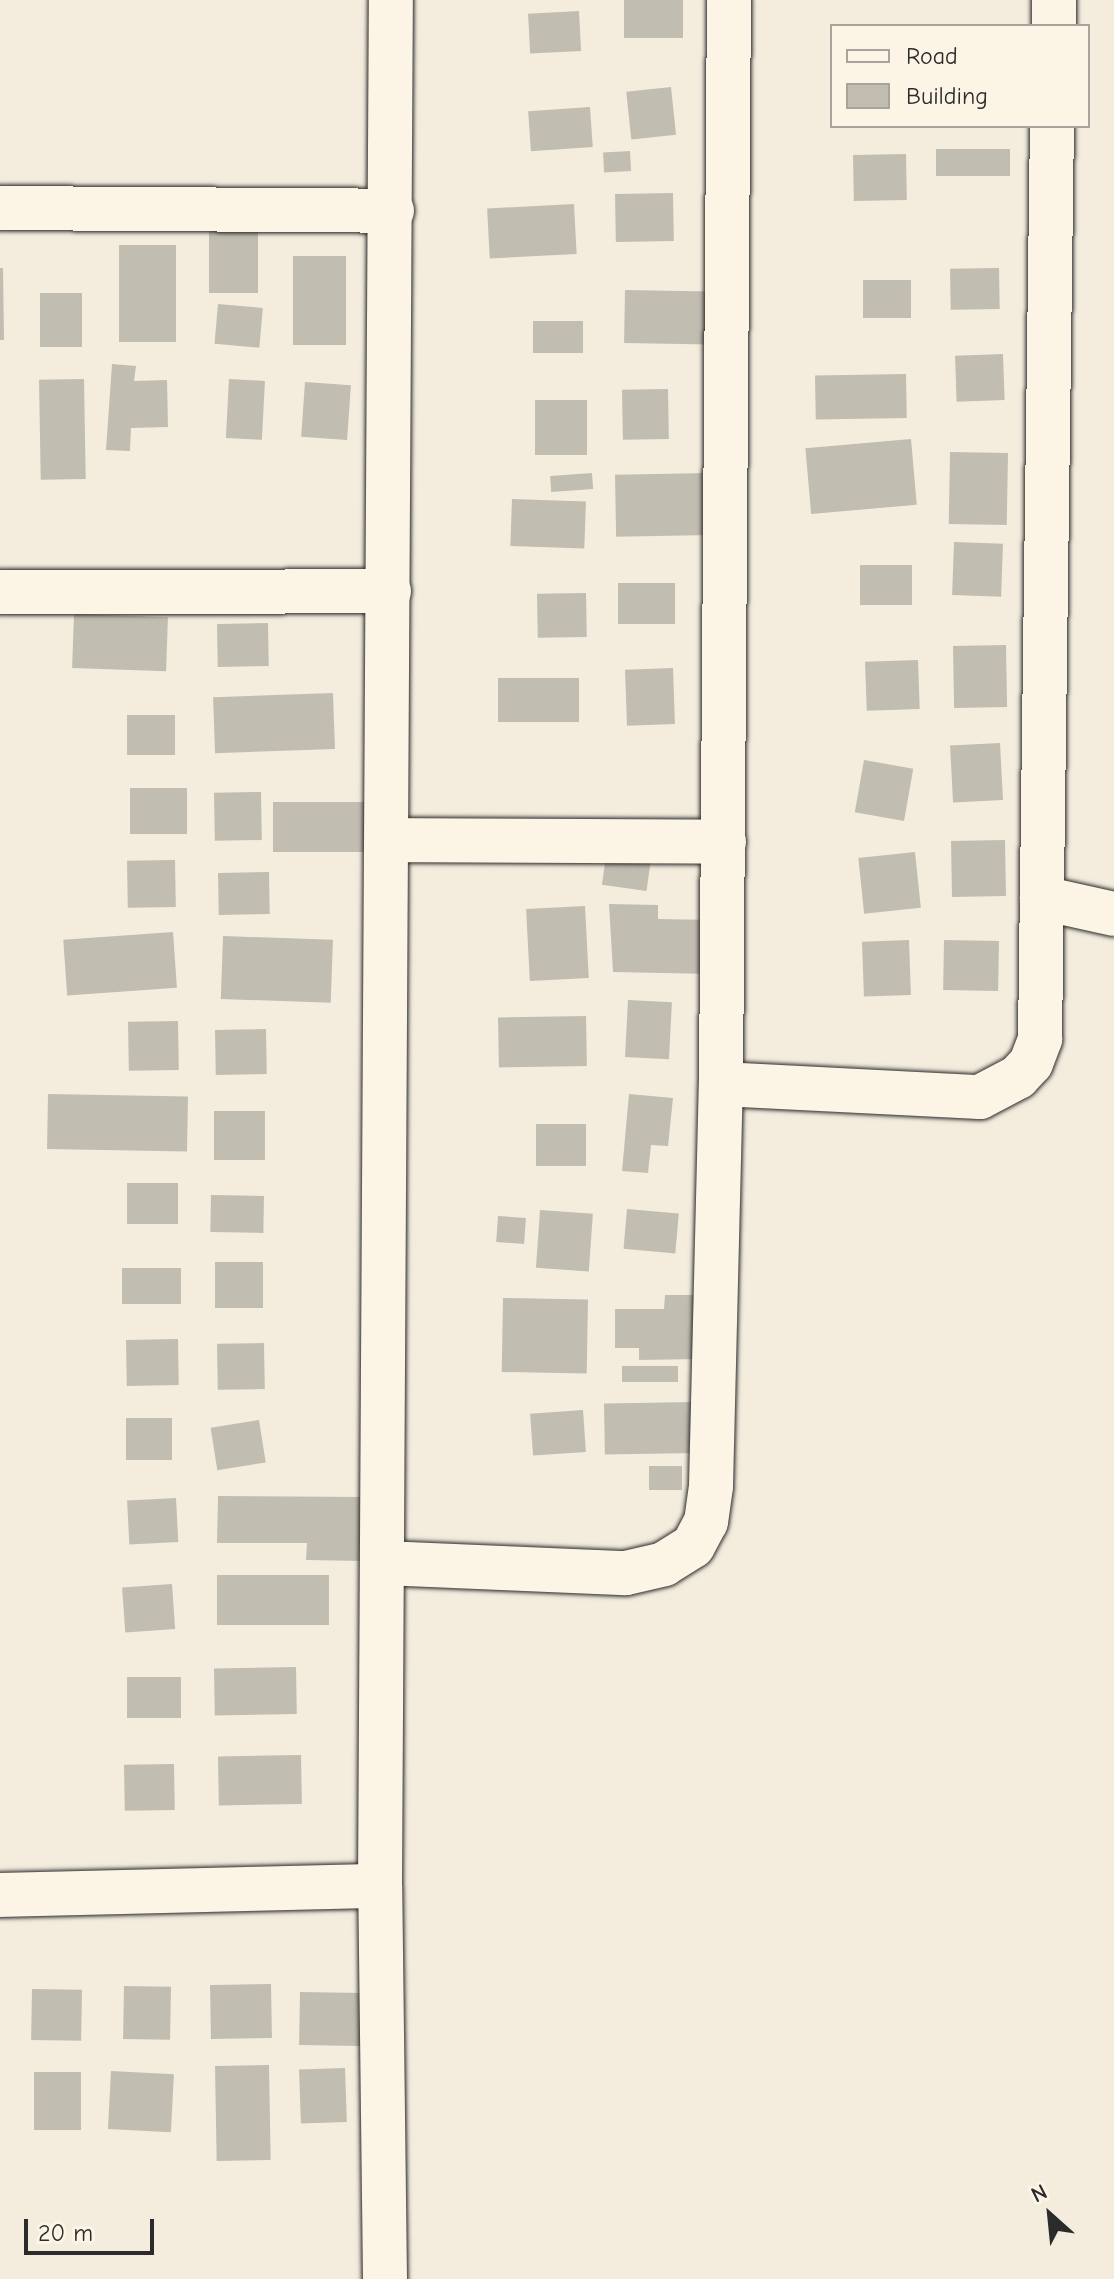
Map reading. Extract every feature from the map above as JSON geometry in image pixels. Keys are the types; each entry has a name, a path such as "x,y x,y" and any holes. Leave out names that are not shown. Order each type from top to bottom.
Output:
{"street":[{"path":"385,2279 380,1886 389,840 391,0"},
{"path":"383,1563 626,1573 664,1564 693,1546 706,1522 711,1486 721,1084 729,0"},
{"path":"1054,0 1054,24"},
{"path":"721,1084 980,1097 999,1089 1031,1063 1040,1039 1052,128"},
{"path":"0,208 392,211"},
{"path":"0,592 389,591"},
{"path":"389,840 724,842"},
{"path":"1042,898 1114,914"},
{"path":"0,1895 380,1886"}],"building":[{"path":"624,0 683,0 683,38 624,38"},
{"path":"579,11 581,51 530,54 528,14"},
{"path":"671,87 676,135 631,139 626,92"},
{"path":"590,107 593,147 531,151 528,111"},
{"path":"936,149 1010,149 1010,176 936,176"},
{"path":"630,151 631,171 604,172 603,152"},
{"path":"906,154 907,200 854,201 853,155"},
{"path":"673,193 674,241 616,242 615,194"},
{"path":"574,204 577,254 490,258 487,209"},
{"path":"209,224 258,224 258,293 209,293"},
{"path":"119,245 176,245 176,342 119,342"},
{"path":"293,256 346,256 346,345 293,345"},
{"path":"0,268 3,268 4,340 0,340"},
{"path":"999,268 1000,309 951,310 950,269"},
{"path":"863,280 911,280 911,318 863,318"},
{"path":"625,290 710,291 709,344 624,343"},
{"path":"40,293 82,293 82,347 40,347"},
{"path":"218,304 263,308 259,348 215,344"},
{"path":"533,321 583,321 583,353 533,353"},
{"path":"1003,354 1005,400 957,402 955,356"},
{"path":"112,364 136,366 134,381 167,380 168,427 131,428 130,451 106,450"},
{"path":"906,374 907,418 816,420 815,376"},
{"path":"84,379 86,479 41,480 39,380"},
{"path":"229,379 265,381 262,440 226,438"},
{"path":"305,382 351,385 347,440 301,437"},
{"path":"668,389 669,439 623,440 622,390"},
{"path":"535,400 587,400 587,455 535,455"},
{"path":"911,439 917,505 811,514 805,448"},
{"path":"950,452 1008,453 1007,525 949,524"},
{"path":"592,473 593,489 551,492 550,476"},
{"path":"709,473 710,535 616,537 615,475"},
{"path":"512,499 586,502 584,549 510,546"},
{"path":"954,542 1003,544 1001,597 952,595"},
{"path":"860,565 912,565 912,605 860,605"},
{"path":"618,583 675,583 675,624 618,624"},
{"path":"586,593 587,637 538,638 537,594"},
{"path":"74,614 168,617 166,671 72,668"},
{"path":"268,623 269,666 218,667 217,624"},
{"path":"1006,645 1007,707 954,708 953,646"},
{"path":"918,660 920,709 867,711 865,662"},
{"path":"673,668 675,724 627,726 625,670"},
{"path":"498,678 579,678 579,722 498,722"},
{"path":"333,693 335,749 215,753 213,697"},
{"path":"127,715 175,715 175,755 127,755"},
{"path":"1000,743 1003,800 953,803 950,746"},
{"path":"864,760 913,769 904,821 855,812"},
{"path":"130,788 187,788 187,834 130,834"},
{"path":"261,792 262,840 215,841 214,793"},
{"path":"273,802 370,802 370,852 273,852"},
{"path":"1005,840 1006,896 952,897 951,841"},
{"path":"915,852 921,908 864,914 858,858"},
{"path":"606,856 651,862 647,891 602,885"},
{"path":"175,860 176,907 128,908 127,861"},
{"path":"269,872 270,914 219,915 218,873"},
{"path":"609,904 658,905 658,919 713,920 712,974 613,972"},
{"path":"585,906 589,978 530,981 526,909"},
{"path":"173,932 177,988 67,996 63,940"},
{"path":"223,936 333,940 331,1003 221,999"},
{"path":"909,940 911,995 864,997 862,942"},
{"path":"944,940 999,941 998,991 943,990"},
{"path":"628,1000 672,1002 669,1059 625,1057"},
{"path":"586,1016 587,1066 499,1068 498,1018"},
{"path":"178,1021 179,1070 129,1071 128,1022"},
{"path":"266,1029 267,1074 216,1075 215,1030"},
{"path":"48,1094 188,1096 187,1151 47,1149"},
{"path":"629,1094 673,1098 668,1146 651,1145 648,1173 622,1171"},
{"path":"214,1111 265,1111 265,1160 214,1160"},
{"path":"536,1124 586,1124 586,1166 536,1166"},
{"path":"127,1183 178,1183 178,1224 127,1224"},
{"path":"211,1195 264,1196 263,1233 210,1232"},
{"path":"627,1209 679,1214 675,1253 624,1249"},
{"path":"540,1210 593,1214 589,1272 536,1268"},
{"path":"498,1216 526,1218 524,1244 496,1242"},
{"path":"215,1262 263,1262 263,1308 215,1308"},
{"path":"122,1268 181,1268 181,1304 122,1304"},
{"path":"665,1295 703,1295 702,1359 639,1360 639,1348 615,1348 615,1309 664,1309"},
{"path":"503,1298 588,1299 587,1373 502,1372"},
{"path":"178,1339 179,1385 127,1386 126,1340"},
{"path":"264,1343 265,1389 218,1390 217,1344"},
{"path":"622,1366 678,1366 678,1382 622,1382"},
{"path":"696,1402 697,1453 605,1455 604,1404"},
{"path":"583,1410 586,1452 533,1456 530,1414"},
{"path":"126,1418 172,1418 172,1460 126,1460"},
{"path":"259,1420 266,1462 217,1470 211,1428"},
{"path":"649,1466 682,1466 682,1490 649,1490"},
{"path":"218,1496 363,1497 362,1561 306,1560 307,1543 217,1543"},
{"path":"176,1498 178,1542 129,1545 127,1501"},
{"path":"217,1575 329,1575 329,1625 217,1625"},
{"path":"172,1584 175,1629 125,1632 122,1587"},
{"path":"296,1667 297,1714 215,1715 214,1668"},
{"path":"127,1677 181,1677 181,1718 127,1718"},
{"path":"301,1755 302,1804 219,1805 218,1756"},
{"path":"174,1764 175,1810 125,1811 124,1765"},
{"path":"271,1984 272,2038 211,2039 210,1985"},
{"path":"124,1986 171,1987 170,2040 123,2039"},
{"path":"32,1989 82,1990 81,2041 31,2040"},
{"path":"300,1992 362,1993 361,2046 299,2045"},
{"path":"269,2065 271,2160 217,2161 215,2066"},
{"path":"345,2068 347,2122 301,2124 299,2070"},
{"path":"111,2071 174,2074 171,2132 108,2129"},
{"path":"34,2072 81,2072 81,2130 34,2130"}]}
